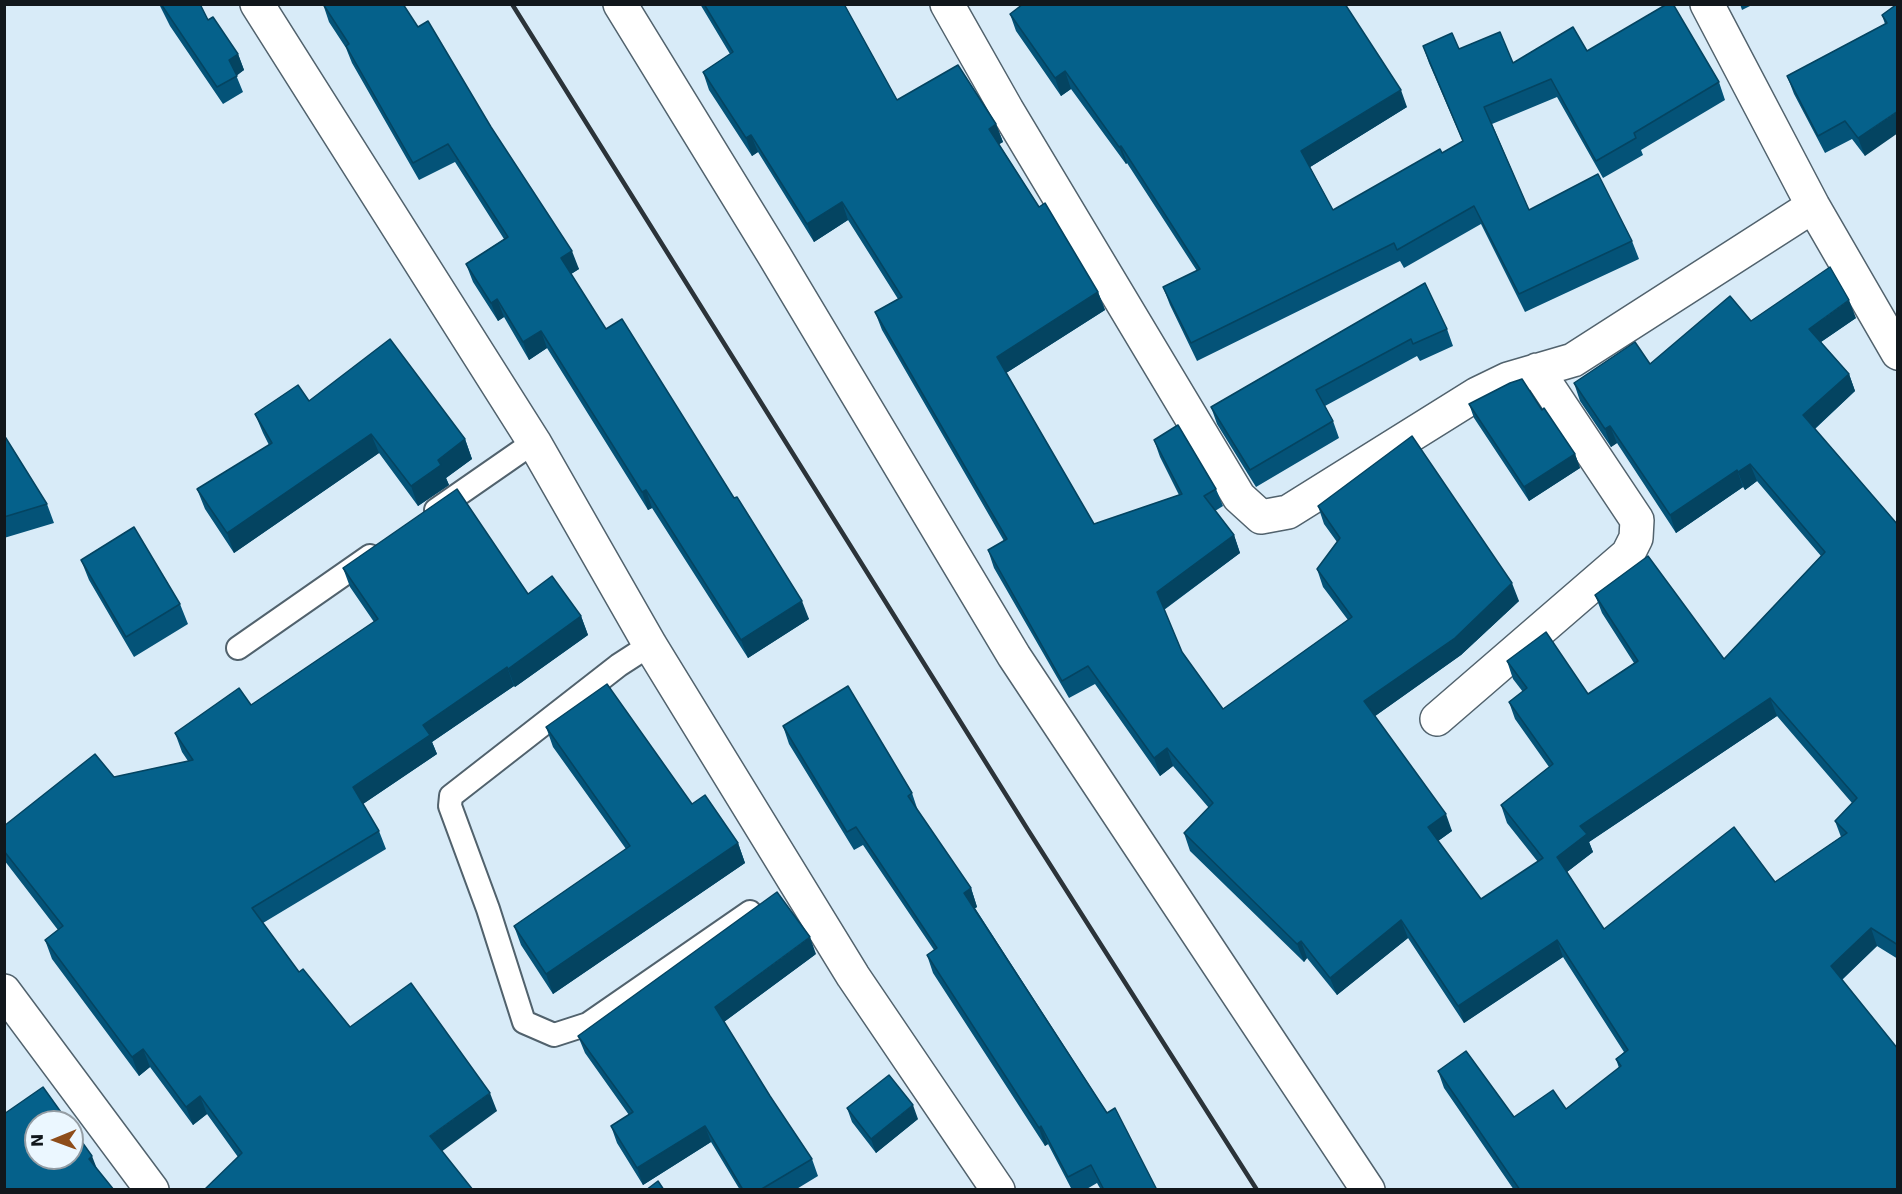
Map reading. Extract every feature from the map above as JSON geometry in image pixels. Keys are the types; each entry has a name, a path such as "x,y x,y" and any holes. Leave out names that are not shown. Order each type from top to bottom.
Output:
{"street":[{"path":"257,4 534,442 650,645 853,976 998,1190"},
{"path":"620,4 774,255 1014,656 1368,1190"},
{"path":"947,4 1007,110 1239,497 1261,517 1288,512 1478,394 1508,379 1573,360 1813,206"},
{"path":"1707,4 1813,206 1898,353"},
{"path":"1437,719 1628,554 1636,538 1637,520 1537,370"},
{"path":"4,990 152,1190"}],"lane":[{"path":"419,522 534,442"},
{"path":"237,648 390,542"},
{"path":"650,645 619,665 451,796 450,806 488,909 524,1022 554,1035 588,1024 766,901"}],"building":[{"path":"161,4 200,4 208,20 213,17 238,54 229,60 237,76 217,87"},
{"path":"323,4 403,4 418,27 428,21 491,127 572,251 561,258 606,329 622,319 734,498 737,497 802,601 741,640 646,490 642,492 541,331 523,342 497,299 491,303 466,264 508,237 448,144 413,163 346,46 349,44"},
{"path":"704,4 844,4 897,100 958,65 996,124 989,129 1039,207 1045,203 1098,292 997,357 1094,524 1182,494 1154,440 1178,425 1216,489 1204,496 1234,535 1157,592 1182,652 1223,709 1352,617 1317,569 1340,538 1318,506 1412,436 1512,583 1455,638 1364,701 1446,814 1428,827 1481,899 1543,858 1501,805 1553,764 1509,702 1527,688 1507,661 1546,632 1588,694 1638,661 1595,595 1648,556 1724,659 1825,552 1750,464 1738,472 1737,470 1670,515 1610,426 1605,429 1574,383 1635,342 1650,364 1730,296 1751,321 1830,267 1849,300 1809,329 1849,374 1803,415 1898,525 1898,945 1871,928 1831,966 1898,1049 1898,1190 1520,1190 1438,1071 1466,1051 1514,1117 1553,1090 1566,1109 1621,1066 1616,1059 1628,1050 1557,940 1458,1006 1401,920 1330,978 1301,941 1297,944 1184,833 1213,803 1167,748 1154,758 1088,666 1062,681 988,550 1007,539 875,312 902,297 842,202 807,224 751,135 746,138 703,72 733,52","holes":["1770,698 1857,798 1835,821 1847,833 1775,882 1734,827 1604,929 1557,857 1587,834 1580,826"]},
{"path":"1023,4 1345,4 1401,90 1301,151 1333,210 1440,149 1442,153 1463,141 1423,46 1452,33 1459,49 1500,32 1513,63 1573,27 1587,51 1667,4 1673,4 1719,82 1634,133 1636,138 1596,161 1551,79 1484,107 1529,210 1598,174 1632,241 1519,294 1474,206 1397,250 1394,243 1191,343 1163,287 1200,269 1121,146 1119,147 1065,71 1055,78 1010,14"},
{"path":"1897,4 1898,111 1858,138 1845,121 1818,136 1787,76 1887,23 1882,15"},
{"path":"1425,283 1447,329 1413,344 1411,339 1316,390 1333,421 1250,470 1211,407"},
{"path":"390,339 465,439 438,460 441,465 411,486 371,434 227,533 197,489 272,443 255,414 298,385 309,401"},
{"path":"1522,379 1575,454 1524,487 1469,404"},
{"path":"4,435 47,504 4,517"},
{"path":"457,489 528,594 552,576 581,616 508,669 507,667 423,725 430,735 353,787 379,831 252,908 299,972 303,969 350,1027 411,983 490,1093 430,1136 473,1190 204,1190 242,1153 200,1096 186,1107 143,1049 132,1057 45,940 63,926 4,851 4,826 95,754 114,777 193,760 175,733 239,688 251,705 378,619 343,568"},
{"path":"134,527 180,604 126,637 81,560"},
{"path":"607,684 692,804 705,795 738,843 546,974 514,926 630,846 546,727"},
{"path":"848,686 912,793 908,796 971,888 964,893 1107,1113 1115,1108 1157,1190 1104,1190 1091,1165 1068,1177 1041,1126 1039,1128 927,955 937,948 856,827 847,832 783,726"},
{"path":"777,892 810,937 715,1007 812,1159 760,1190 743,1190 705,1126 637,1168 611,1126 633,1112 578,1036"},
{"path":"889,1075 913,1105 871,1139 847,1108"},
{"path":"43,1087 59,1110 24,1110 24,1170 84,1170 84,1145 92,1156 89,1159 114,1190 4,1190 4,1114"},
{"path":"658,1181 664,1190 646,1190"}],"railway":[{"path":"512,4 1028,830 1257,1190"}]}
